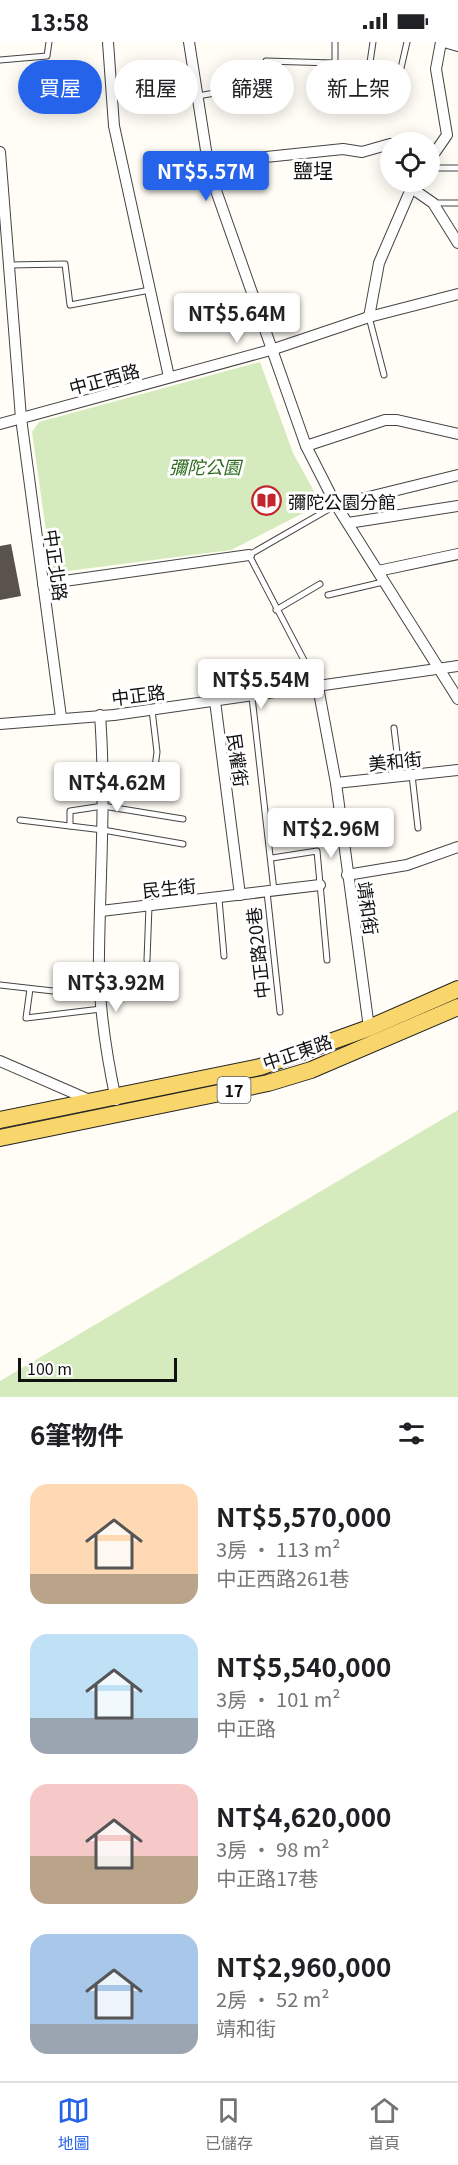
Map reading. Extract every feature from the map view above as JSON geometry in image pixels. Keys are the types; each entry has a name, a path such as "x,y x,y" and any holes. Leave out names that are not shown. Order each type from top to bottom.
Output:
{"main road":[{"name":"中正東路","path":"0,1119 260,1067 369,1028 458,989"},
{"name":"中正東路","path":"0,1138 268,1083 311,1070 458,1007"}],"street":[{"path":"108,42 114,126 169,377"},
{"path":"189,42 192,60"},
{"path":"440,145 447,135 436,69 442,42 458,46"},
{"path":"198,96 208,163 306,446 336,505 458,699"},
{"path":"208,163 343,149 362,152 380,147"},
{"name":"中正北路","path":"0,158 4,241 9,265 21,418 61,717"},
{"path":"369,317 379,263 400,220 408,192"},
{"path":"421,192 433,203 458,243"},
{"name":"中正西路","path":"0,424 274,349 369,317 458,294"},
{"path":"306,446 385,420 397,420 458,434"},
{"path":"336,505 458,475"},
{"path":"348,523 458,506"},
{"path":"378,571 458,554"},
{"path":"43,584 249,555"},
{"name":"中正路","path":"0,724 152,710 458,666"},
{"name":"靖和街","path":"318,687 336,783 369,1028"},
{"name":"民權街","path":"215,701 240,895"},
{"path":"100,716 104,762 99,955 101,1009 120,1115"},
{"name":"美和街","path":"336,783 458,770"},
{"path":"347,875 407,865 458,847"},
{"name":"中正路20巷","path":"240,895 320,885"},
{"name":"民生街","path":"101,911 240,895"},
{"path":"0,1061 92,1101"}],"lane":[{"path":"0,60 47,56 49,42"},
{"path":"333,60 335,42"},
{"path":"370,60 373,42"},
{"path":"403,60 407,42"},
{"path":"198,96 210,94"},
{"path":"440,168 458,168"},
{"path":"433,203 458,203"},
{"path":"9,265 65,264 70,305 150,290"},
{"path":"369,317 384,375"},
{"path":"318,687 249,555 336,505"},
{"path":"328,595 385,582"},
{"path":"276,610 320,585"},
{"name":"中正路20巷","path":"252,697 272,858 270,891 279,1012"},
{"path":"152,710 157,752 155,767"},
{"path":"394,728 400,777"},
{"path":"412,776 418,828"},
{"path":"70,826 70,811 103,806 183,819"},
{"path":"20,820 103,830 183,844"},
{"path":"272,858 316,851 327,960"},
{"path":"219,898 224,956"},
{"path":"147,960 149,906"},
{"path":"0,985 53,991"},
{"path":"30,989 26,1018 101,1009"}],"green space":[{"name":"彌陀公園","path":"260,362 293,453 321,504 231,550 52,573 32,432 39,422"},
{"path":"458,1110 458,1397 0,1397 0,1381"}],"building":[{"path":"11,544 21,596 0,600 0,546"}],"place":[{"name":"彌陀公園分館","path":"267,501"}],"district":[{"name":"鹽埕","path":"313,169"}]}
